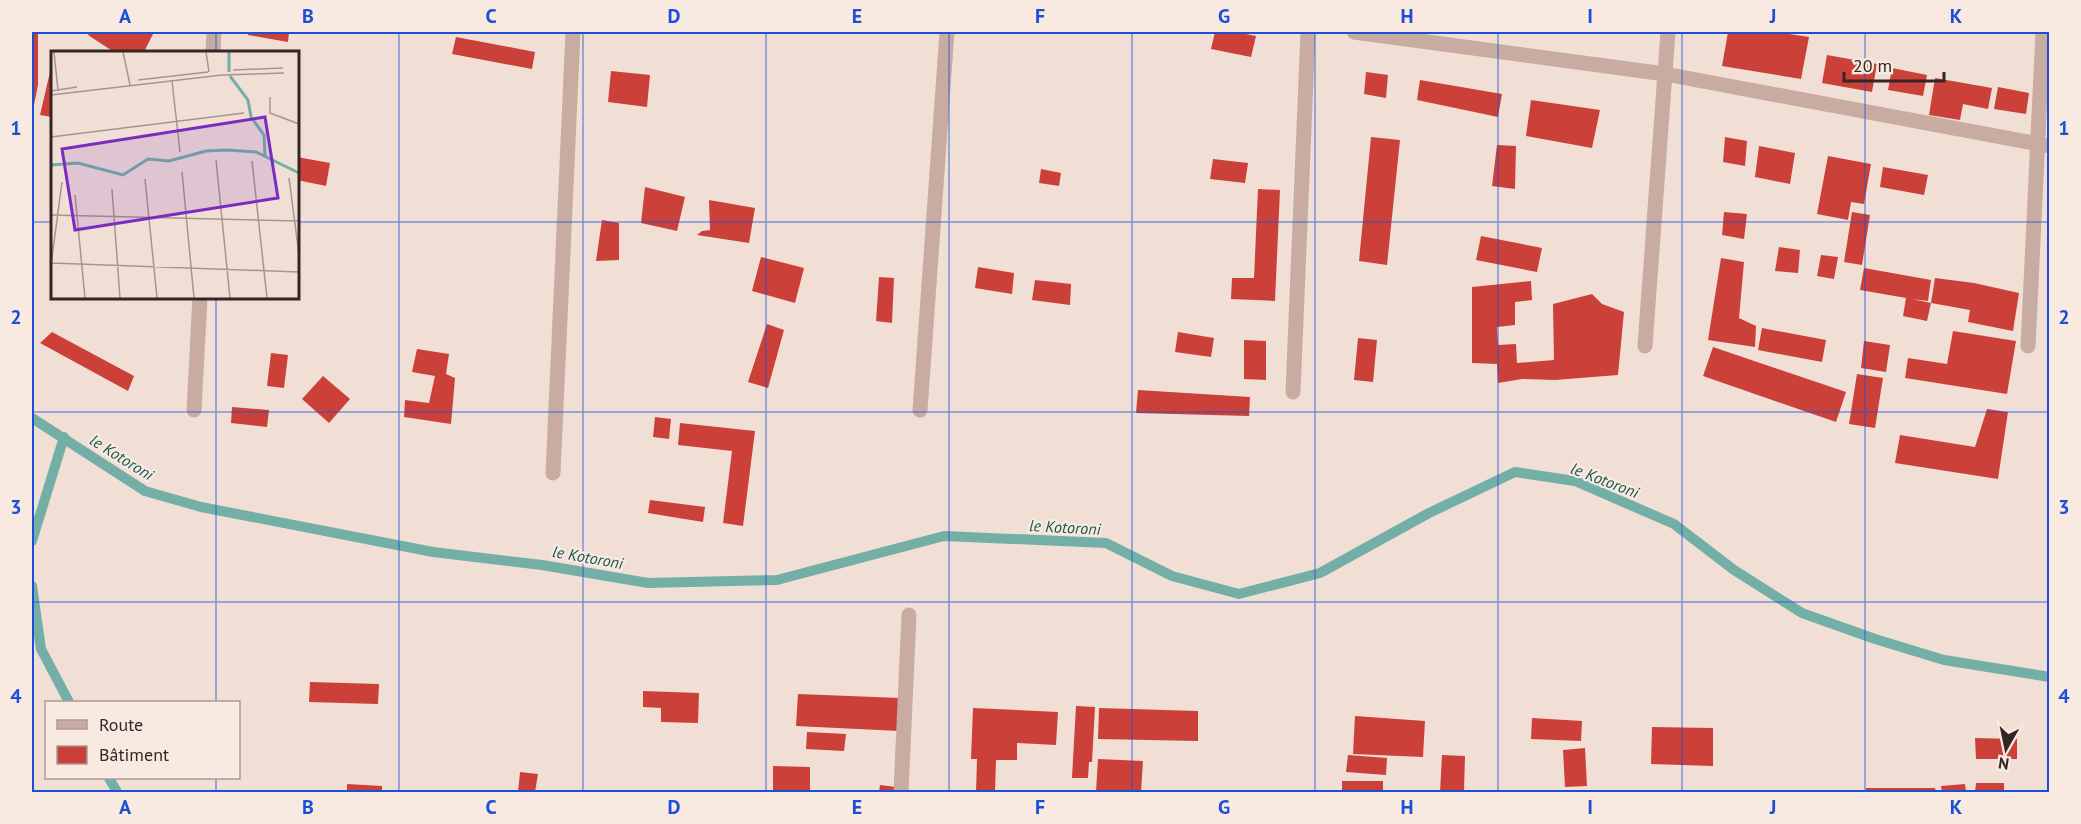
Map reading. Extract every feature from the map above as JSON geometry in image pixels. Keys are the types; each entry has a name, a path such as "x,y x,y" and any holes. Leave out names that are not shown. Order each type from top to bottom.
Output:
{"street":[{"path":"213,51 214,32"},
{"path":"553,473 573,32"},
{"path":"920,410 947,32"},
{"path":"1293,392 1308,32"},
{"path":"1354,32 1665,74 2043,145"},
{"path":"1645,346 1668,32"},
{"path":"2028,346 2043,145 2043,32"},
{"path":"194,410 200,298"},
{"path":"901,792 909,615"}],"building":[{"path":"32,32 38,32 38,85 33,110"},
{"path":"90,32 154,32 144,51 112,51 88,35"},
{"path":"248,32 289,32 288,42 248,35"},
{"path":"1215,32 1236,32 1256,36 1251,57 1211,49"},
{"path":"1728,32 1777,32 1809,37 1801,79 1722,66"},
{"path":"456,37 535,52 532,69 452,54"},
{"path":"1827,55 1877,64 1872,92 1822,83"},
{"path":"1892,68 1927,75 1923,96 1888,90"},
{"path":"611,71 650,75 647,107 608,102"},
{"path":"50,72 51,117 40,115"},
{"path":"1366,72 1388,75 1386,98 1364,94"},
{"path":"1935,78 1992,88 1988,109 1963,104 1960,120 1929,115"},
{"path":"1420,80 1502,94 1498,117 1417,100"},
{"path":"1998,87 2029,93 2026,114 1994,109"},
{"path":"1531,100 1600,110 1592,148 1526,136"},
{"path":"1371,137 1400,140 1387,265 1359,261"},
{"path":"1725,137 1747,141 1745,166 1723,162"},
{"path":"1497,145 1516,146 1515,189 1492,186"},
{"path":"1759,146 1795,153 1790,184 1755,177"},
{"path":"1828,156 1871,164 1864,204 1851,202 1848,220 1817,214"},
{"path":"298,157 330,163 326,186 298,180"},
{"path":"1213,159 1248,163 1245,183 1210,179"},
{"path":"1883,167 1928,175 1924,195 1880,187"},
{"path":"1041,169 1061,173 1059,186 1039,183"},
{"path":"645,187 685,197 677,231 641,223"},
{"path":"1258,189 1280,190 1275,301 1231,299 1232,278 1254,278"},
{"path":"709,200 755,208 749,243 697,235 702,231 710,230"},
{"path":"1724,212 1747,214 1744,239 1722,235"},
{"path":"1852,212 1870,215 1862,265 1844,262"},
{"path":"602,220 619,223 619,260 596,261"},
{"path":"1481,236 1542,248 1537,272 1476,260"},
{"path":"1779,247 1800,250 1798,273 1775,271"},
{"path":"1821,255 1838,257 1834,279 1817,276"},
{"path":"761,257 804,268 795,303 752,291"},
{"path":"1721,258 1744,262 1739,318 1756,326 1755,347 1708,340"},
{"path":"978,267 1014,273 1012,294 975,288"},
{"path":"1864,268 1931,280 1928,301 1912,299 1931,303 1927,321 1903,316 1906,298 1860,290"},
{"path":"879,277 894,278 892,323 876,321"},
{"path":"1935,278 1974,283 2019,293 2013,331 1968,322 1970,310 1931,303"},
{"path":"1035,280 1071,284 1070,305 1032,300"},
{"path":"1531,281 1532,300 1515,302 1515,325 1497,327 1498,345 1516,344 1517,363 1554,360 1553,304 1592,294 1602,304 1624,312 1618,375 1555,380 1522,379 1498,383 1497,364 1472,363 1472,287"},
{"path":"767,324 784,330 768,388 748,382"},
{"path":"1762,328 1826,340 1822,362 1758,350"},
{"path":"1953,331 2016,341 2007,394 1905,378 1908,358 1947,364"},
{"path":"52,332 134,376 128,391 40,343"},
{"path":"1178,332 1214,338 1211,357 1175,352"},
{"path":"1358,338 1377,340 1373,382 1354,380"},
{"path":"1244,340 1266,341 1266,380 1244,379"},
{"path":"1864,341 1890,345 1886,372 1861,368"},
{"path":"1713,347 1846,392 1836,422 1703,376"},
{"path":"417,349 449,354 446,374 455,378 451,424 404,417 405,400 429,403 435,376 412,372"},
{"path":"271,353 288,355 284,388 267,386"},
{"path":"1857,374 1883,378 1875,428 1849,424"},
{"path":"323,376 350,399 329,423 302,399"},
{"path":"1138,390 1250,397 1249,416 1136,413"},
{"path":"232,407 269,410 267,427 231,423"},
{"path":"1987,409 2008,412 1998,479 1895,463 1900,435 1975,447"},
{"path":"655,417 671,419 669,439 653,437"},
{"path":"680,423 755,431 743,526 723,523 732,451 678,445"},
{"path":"650,500 705,507 703,522 648,513"},
{"path":"310,682 379,684 378,704 309,702"},
{"path":"643,691 699,693 698,723 661,722 661,708 643,707"},
{"path":"798,694 900,698 899,731 796,726"},
{"path":"1076,706 1095,707 1092,762 1089,762 1088,778 1072,778"},
{"path":"973,708 1058,712 1056,745 1017,743 1017,760 996,760 995,792 976,792 977,759 971,759"},
{"path":"1099,708 1198,711 1198,741 1098,739"},
{"path":"1355,716 1425,721 1423,757 1353,754"},
{"path":"1532,718 1582,721 1581,741 1531,739"},
{"path":"1652,727 1713,728 1713,766 1651,764"},
{"path":"807,732 846,734 844,751 806,749"},
{"path":"1975,738 2017,739 2017,759 1976,759"},
{"path":"1585,748 1587,786 1565,787 1563,750"},
{"path":"1348,755 1387,758 1386,775 1346,772"},
{"path":"1442,755 1465,756 1464,792 1440,792"},
{"path":"1098,759 1143,761 1141,792 1096,792"},
{"path":"773,766 810,767 810,792 773,792"},
{"path":"520,772 538,774 535,792 518,792"},
{"path":"1342,781 1383,781 1383,792 1342,792"},
{"path":"1976,783 2004,783 2004,792 1975,792"},
{"path":"347,784 382,786 382,792 347,792"},
{"path":"1965,784 1966,792 1942,792 1941,786"},
{"path":"880,785 896,787 896,792 879,792"},
{"path":"1866,788 1935,788 1936,792 1866,792"}],"waterway":[{"name":"le Kotoroni","path":"32,418 145,491 201,507 433,552 542,565 648,583 777,580 944,536 1106,543 1172,576 1239,594 1320,573 1429,513 1515,472 1575,481 1674,524 1734,570 1802,613 1944,660 2050,677"},
{"path":"32,541 64,437"},
{"path":"32,586 41,649 68,701"},
{"path":"110,779 117,792"}]}
